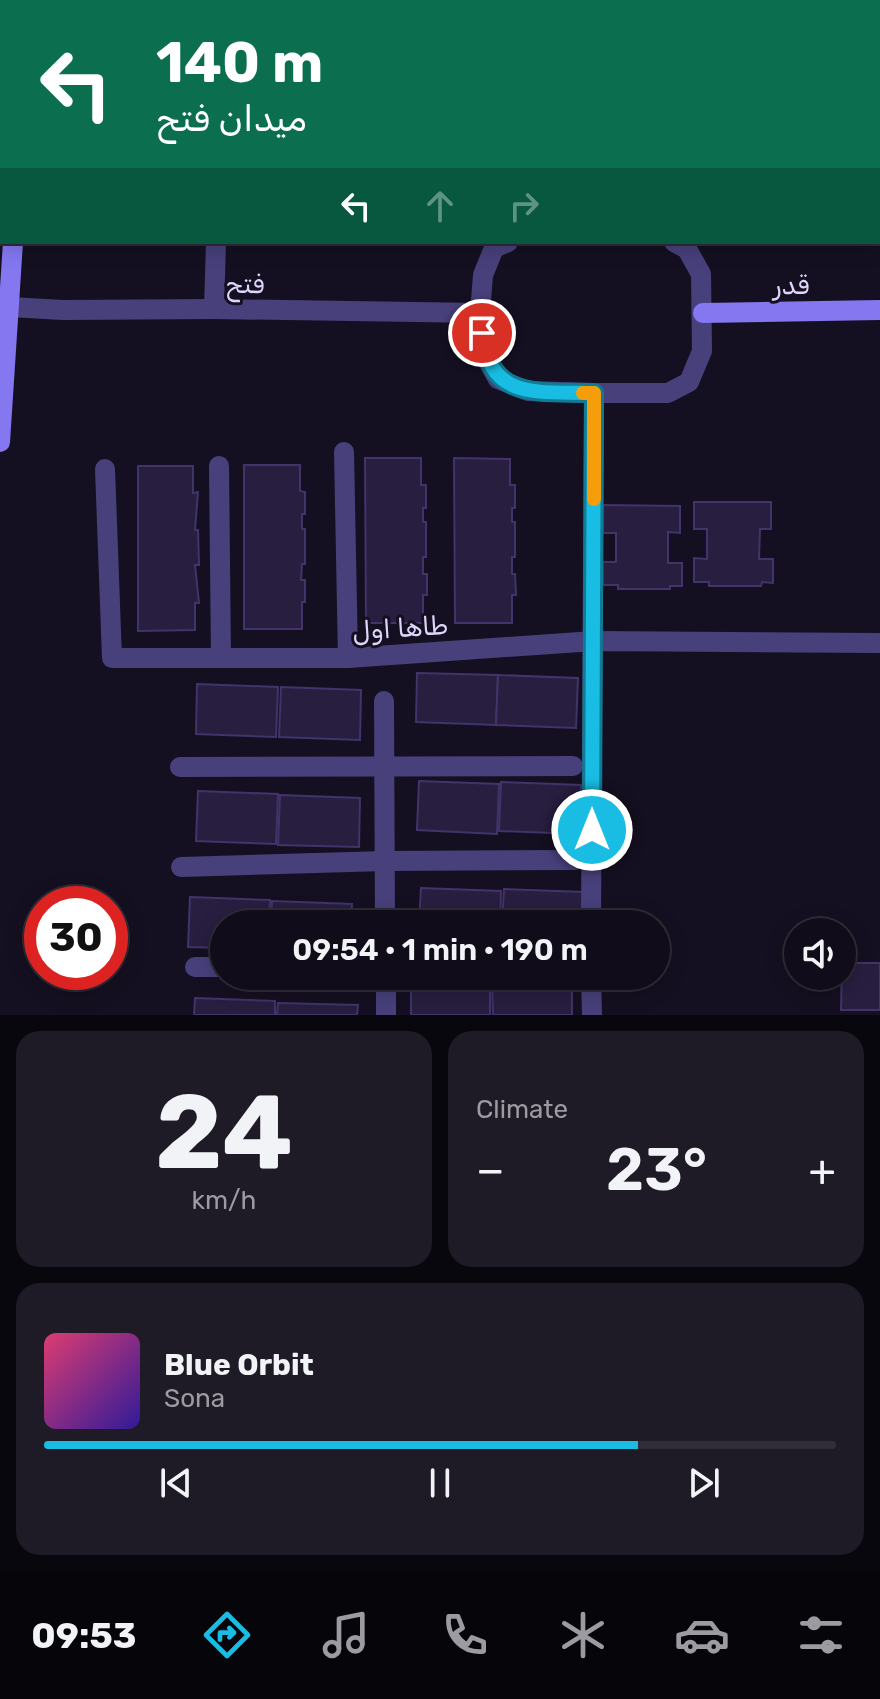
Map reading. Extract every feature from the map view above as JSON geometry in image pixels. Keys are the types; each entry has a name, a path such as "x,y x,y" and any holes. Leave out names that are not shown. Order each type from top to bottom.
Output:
{"main road":[{"path":"0,442 13,244"},
{"name":"قدر","path":"703,313 880,310"}],"street":[{"path":"214,309 216,244"},
{"path":"503,244 494,248 483,275 480,313 484,354 498,379 528,391 594,393 668,393 689,382 702,351 701,274 687,249 678,244"},
{"name":"فتح","path":"10,307 480,313"},
{"path":"591,910 594,393"},
{"path":"344,452 348,658"},
{"path":"219,466 221,658"},
{"name":"طاها اول","path":"105,469 112,658 348,658 594,641 880,643"},
{"path":"384,701 385,910"},
{"path":"180,767 573,766"},
{"path":"181,867 575,860"},
{"path":"195,967 210,967"},
{"path":"386,990 386,1015"},
{"path":"591,990 592,1015"}],"building":[{"path":"365,458 421,458 421,485 426,485 423,522 426,522 426,557 423,557 423,574 427,574 427,595 423,595 423,623 366,623"},
{"path":"454,458 510,459 510,485 515,485 512,522 515,522 515,557 512,557 512,574 515,574 516,595 512,595 512,623 455,623"},
{"path":"244,465 300,465 300,491 305,492 305,514 302,514 305,564 302,564 301,580 305,580 305,602 302,602 302,629 244,629"},
{"path":"138,466 193,466 193,493 198,492 195,530 198,530 199,565 195,565 199,603 195,603 195,630 138,631"},
{"path":"694,502 771,502 771,529 760,529 759,559 773,559 773,583 762,582 761,586 709,586 709,582 694,582 694,558 707,559 707,529 694,529"},
{"path":"603,505 680,506 680,533 668,532 668,563 682,563 682,586 670,586 670,589 618,589 618,585 603,585 603,562 616,562 616,533 603,533"},
{"path":"417,673 498,675 496,725 416,722"},
{"path":"498,675 578,678 576,728 496,725"},
{"path":"197,684 278,687 276,737 196,734"},
{"path":"281,687 361,690 360,740 279,737"},
{"path":"419,781 499,784 497,834 417,830"},
{"path":"501,782 581,785 579,834 499,831"},
{"path":"198,791 278,794 276,844 196,841"},
{"path":"280,795 360,798 359,847 278,845"},
{"path":"421,888 501,891 500,910 420,910"},
{"path":"504,889 584,892 583,910 503,910"},
{"path":"190,897 270,900 270,910 210,910 210,948 188,947"},
{"path":"272,901 352,904 352,910 272,910"},
{"path":"856,963 880,963 880,1010 841,1010 841,990 856,990"},
{"path":"411,990 490,990 490,1015 411,1015"},
{"path":"492,990 572,990 572,1015 493,1015"},
{"path":"195,998 275,1001 275,1015 194,1015"},
{"path":"278,1003 358,1005 357,1015 277,1015"}],"slow traffic":[{"path":"583,393 594,393 594,499"}],"route":[{"path":"482,333 484,354 498,379 528,391 594,393 592,830"}]}
